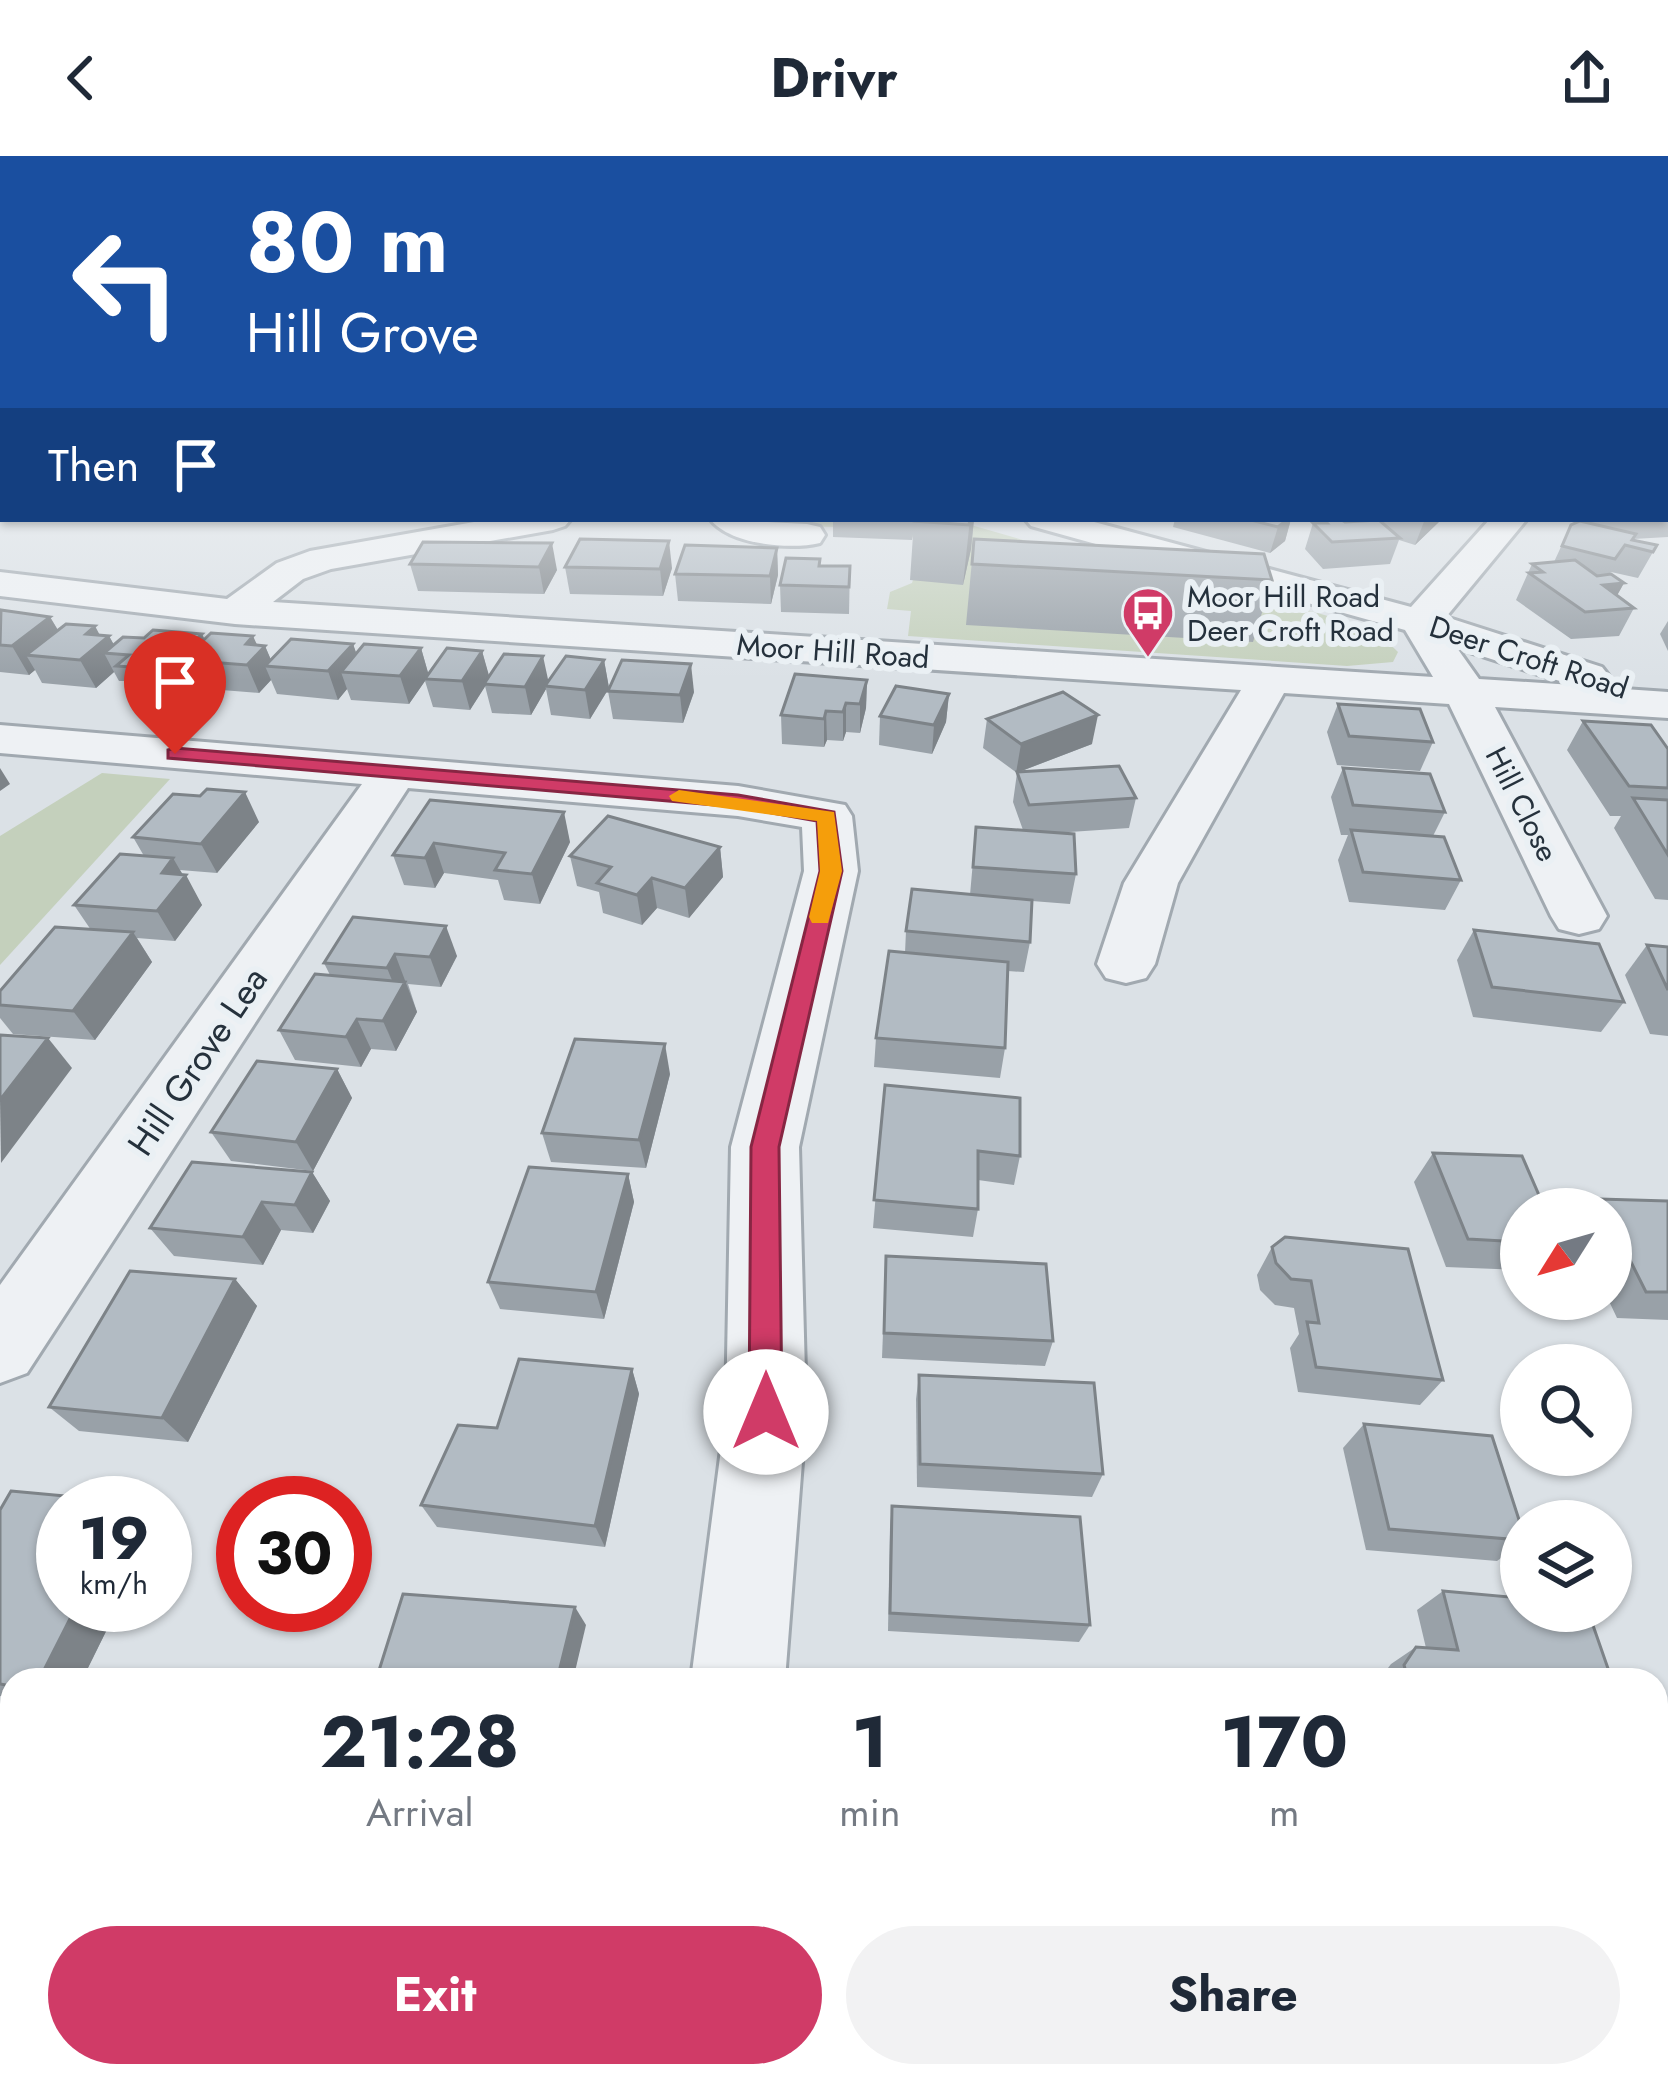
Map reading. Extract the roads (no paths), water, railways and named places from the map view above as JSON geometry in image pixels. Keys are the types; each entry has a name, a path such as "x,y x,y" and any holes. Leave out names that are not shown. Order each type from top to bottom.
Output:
{"street":[{"path":"235,612 290,571 323,559 536,522"},
{"path":"732,522 741,528 807,535"},
{"name":"Deer Croft Road","path":"1054,522 1420,622 1668,703"},
{"path":"1420,622 1506,522"},
{"name":"Moor Hill Road","path":"0,584 235,612 1668,703"},
{"name":"Hill Close","path":"1420,622 1465,692 1579,916"},
{"path":"1126,964 1151,883 1270,679"},
{"path":"0,739 738,801 827,816 831,871 765,1147 766,1412 739,1668"},
{"name":"Hill Grove Lea","path":"0,1348 394,773"}],"place":[{"name":"Moor Hill Road Deer Croft Road","path":"1148,659"}]}
